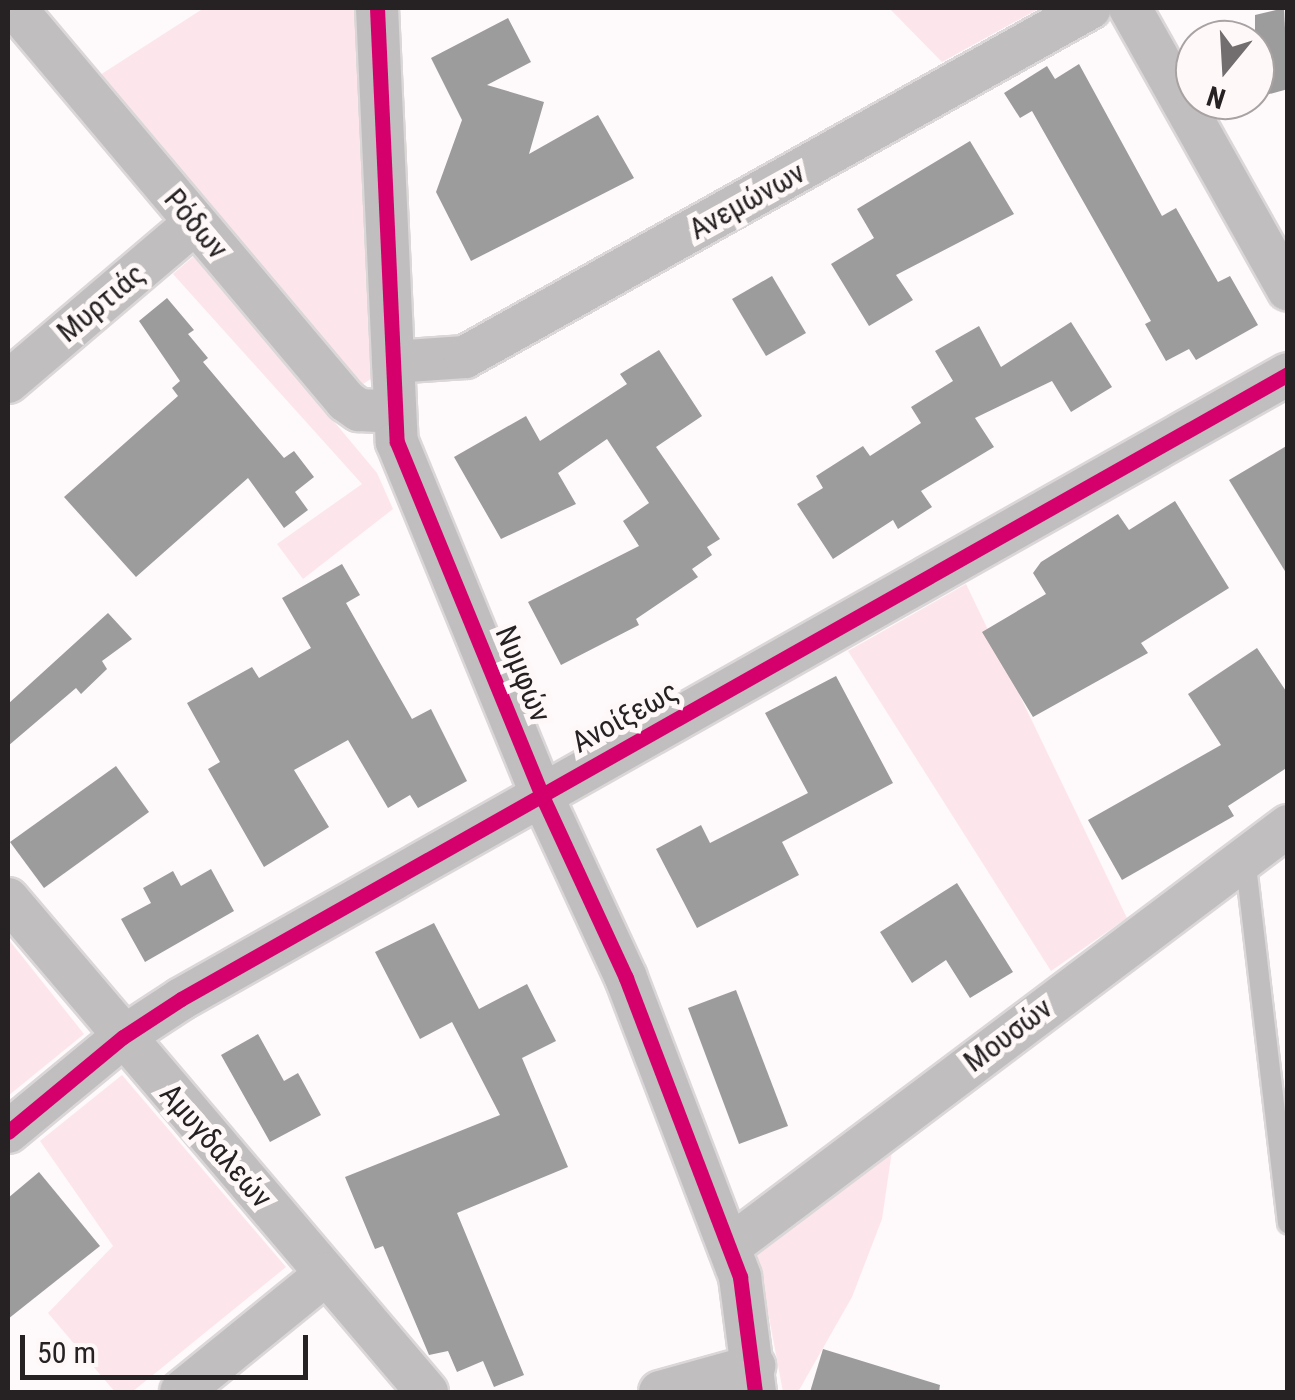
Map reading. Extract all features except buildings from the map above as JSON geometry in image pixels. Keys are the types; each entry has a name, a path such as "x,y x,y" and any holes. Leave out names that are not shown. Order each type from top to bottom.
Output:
{"street":[{"name":"Ρόδων","path":"15,8 346,401 360,410 394,412"},
{"name":"Νυμφών","path":"377,8 394,412 403,462 542,796 626,978 729,1246 747,1304 754,1379"},
{"name":"Ανεμώνων","path":"393,362 465,357 1090,8"},
{"path":"1130,8 1288,290"},
{"name":"Μυρτιάς","path":"8,382 195,223"},
{"name":"Ανοίξεως","path":"8,1132 122,1037 1288,374"},
{"name":"Μουσών","path":"729,1246 1288,826"},
{"name":"Αμυγδαλεών","path":"8,899 427,1392"},
{"path":"181,1392 326,1274"},
{"path":"660,1392 754,1379"}],"lane":[{"path":"1245,856 1288,1223"}],"shaded area":[{"path":"204,8 359,8 377,375 360,386 100,75"},
{"path":"889,8 1040,8 942,62"},
{"path":"195,255 377,473 393,509 303,579 277,544 362,484 173,274"},
{"path":"966,584 1127,918 1051,971 848,651"},
{"path":"8,942 84,1034 8,1096"},
{"path":"122,1075 286,1267 132,1392 115,1392 48,1313 113,1246 40,1141"},
{"path":"893,1144 882,1219 852,1297 798,1392 783,1392 755,1243"}],"cycle path":[{"path":"377,8 397,442 542,796 626,978 740,1277 755,1392"},
{"path":"8,1132 123,1037 181,999 1288,374"}]}
